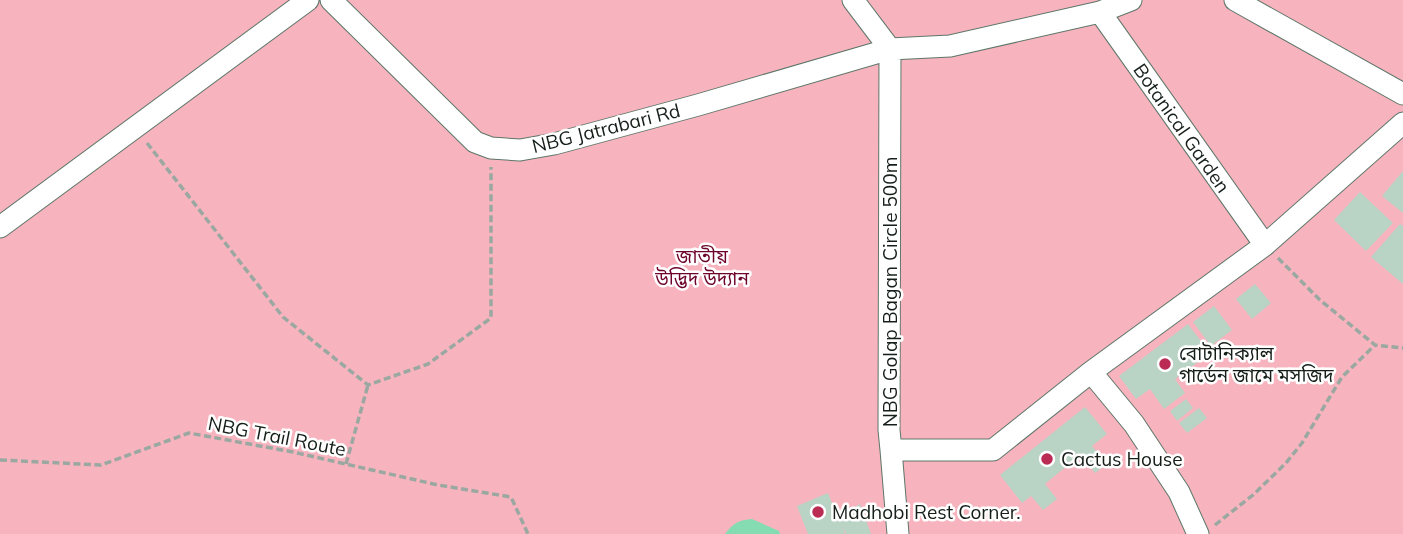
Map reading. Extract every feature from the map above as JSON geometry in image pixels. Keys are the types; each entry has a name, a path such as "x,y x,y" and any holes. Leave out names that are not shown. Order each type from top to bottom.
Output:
{"street":[{"path":"0,227 308,0"},
{"path":"331,0 475,142 491,148"},
{"path":"853,0 890,49 950,46 1100,12 1131,0"},
{"path":"1235,0 1403,94"},
{"name":"Botanical Garden","path":"1100,12 1265,245"},
{"name":"NBG Jatrabari Rd","path":"491,148 520,150 554,144 890,49"},
{"name":"NBG Golap Bagan Circle 500m","path":"890,49 891,450 993,450 1091,372 1265,245 1403,123"},
{"path":"1091,372 1135,424 1206,530"},
{"path":"891,450 898,534"}],"path":[{"path":"135,128 283,317 368,385"},
{"path":"368,385 428,364 491,318 491,148"},
{"path":"1265,245 1321,300 1375,345 1403,348"},
{"path":"1206,530 1253,495 1286,463 1302,443 1342,377 1375,345"},
{"path":"346,464 368,385"},
{"name":"NBG Trail Route","path":"0,460 101,465 189,433 293,452 438,485 511,496 528,534"}],"green space":[{"name":"জাতীয় উদ্ভিদ উদ্যান","path":"0,0 1403,0 1403,534 0,534"}],"shaded area":[{"path":"752,519 779,531 780,534 725,534 737,523"}],"building":[{"path":"1403,171 1403,213 1382,196"},
{"path":"1360,192 1393,223 1366,251 1334,220"},
{"path":"1400,224 1403,226 1403,284 1371,257"},
{"path":"1255,284 1271,303 1252,319 1236,299"},
{"path":"1214,306 1232,330 1211,346 1193,322"},
{"name":"বোটানিক্যাল গার্ডেন জামে মসজিদ","path":"1188,324 1210,353 1175,379 1185,393 1164,409 1150,389 1136,399 1119,376"},
{"path":"1186,399 1193,408 1177,421 1170,411"},
{"name":"Cactus House","path":"1085,407 1107,434 1092,446 1107,464 1095,473 1080,455 1045,484 1057,499 1043,510 1031,496 1022,503 1000,475"},
{"path":"1199,408 1207,418 1187,433 1179,423"},
{"name":"Madhobi Rest Corner.","path":"828,493 838,518 860,504 871,534 846,534 843,527 845,534 808,534 797,506"}],"place":[{"name":"বোটানিক্যাল গার্ডেন জামে মসজিদ","path":"1165,364"},
{"name":"Cactus House","path":"1047,459"},
{"name":"Madhobi Rest Corner.","path":"818,512"}]}
